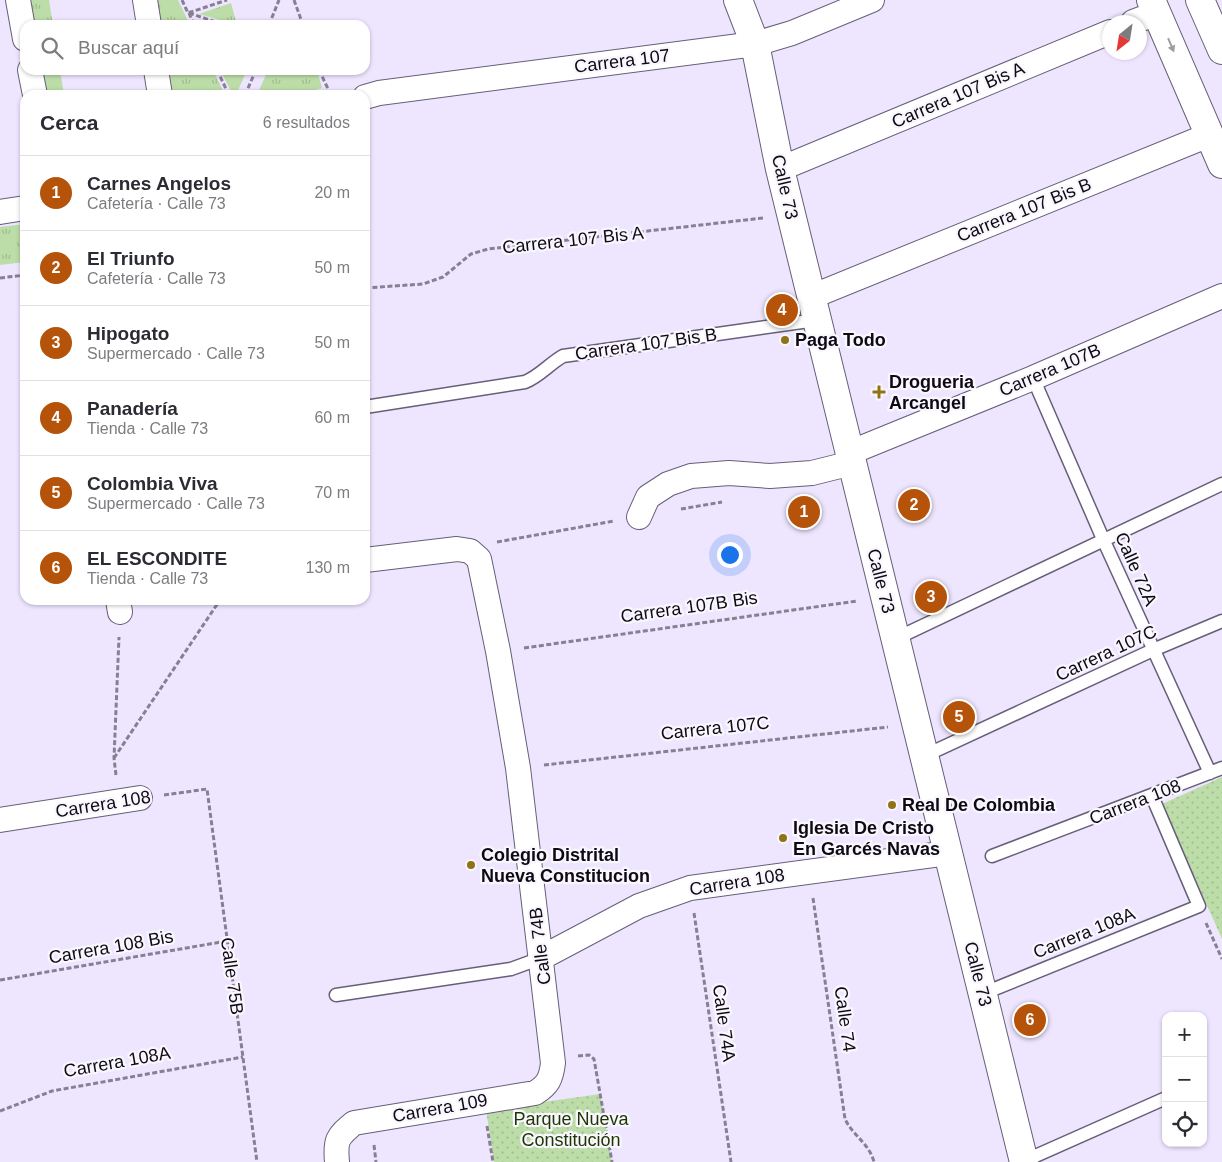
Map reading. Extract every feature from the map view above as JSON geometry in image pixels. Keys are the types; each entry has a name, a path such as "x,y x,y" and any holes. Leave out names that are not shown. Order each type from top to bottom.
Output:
{"street":[{"path":"18,0 22,20"},
{"path":"144,0 148,20"},
{"name":"Calle 73","path":"738,0 755,44 791,215 1024,1162"},
{"name":"Carrera 107","path":"370,97 389,92 755,44 792,33 872,0"},
{"path":"1200,0 1222,50"},
{"path":"1147,12 1210,135 1222,164"},
{"name":"Carrera 107 Bis A","path":"780,169 1102,35"},
{"path":"31,75 34,90"},
{"path":"157,75 159,90"},
{"name":"Carrera 107 Bis B","path":"814,308 1210,135"},
{"path":"0,212 20,209"},
{"name":"Carrera 107B","path":"639,517 648,497 668,484 692,476 729,473 770,476 812,473 1222,296"},
{"name":"Calle 74B","path":"370,559 457,549 470,551 479,559 498,652 518,768 553,1063"},
{"name":"Carrera 108","path":"0,820 130,799"},
{"name":"Carrera 108","path":"541,958 639,906 690,888 948,853"},
{"name":"Carrera 109","path":"337,1162 335,1142 341,1133 354,1123 535,1093 546,1085 551,1076 553,1063"}],"lane":[{"name":"Carrera 107 Bis B","path":"370,406 525,382 539,376 549,364 564,356 814,308"},
{"name":"Calle 72A","path":"1033,378 1103,539 1210,774"},
{"path":"895,639 1222,484"},
{"name":"Carrera 107C","path":"924,756 1222,620"},
{"name":"Carrera 108","path":"992,856 1222,768"},
{"path":"1152,796 1199,906"},
{"name":"Carrera 108A","path":"982,994 1199,906"},
{"path":"336,995 510,969 541,958"},
{"path":"1024,1162 1162,1100"}],"path":[{"path":"182,0 192,20"},
{"path":"188,13 227,0"},
{"path":"271,20 279,0"},
{"path":"294,0 301,20"},
{"path":"188,13 210,20"},
{"path":"219,75 226,90"},
{"path":"247,90 254,75"},
{"path":"321,75 328,90"},
{"name":"Carrera 107 Bis A","path":"370,288 423,284 444,278 471,254 488,250 791,215"},
{"path":"0,278 20,276"},
{"name":"Carrera 107B Bis","path":"498,652 885,597"},
{"path":"114,758 217,605"},
{"path":"119,606 114,758 130,799"},
{"name":"Carrera 107C","path":"518,768 916,724"},
{"name":"Carrera 108","path":"130,799 207,789"},
{"name":"Calle 75B","path":"207,789 257,1162"},
{"name":"Calle 74","path":"810,871 845,1119 851,1132 868,1146 874,1162"},
{"name":"Calle 74A","path":"690,888 731,1162"},
{"path":"1199,906 1222,959"},
{"name":"Carrera 108 Bis","path":"0,980 227,941"},
{"path":"553,1063 582,1055 589,1055 594,1059 612,1162"},
{"name":"Carrera 108A","path":"0,1111 52,1092 243,1057"},
{"path":"484,1101 493,1162"}],"green space":[{"path":"27,0 49,0 52,20 30,20"},
{"path":"155,0 178,0 188,20 158,20"},
{"path":"231,3 236,20 220,20 199,14"},
{"path":"39,75 61,75 63,90 41,90"},
{"path":"167,75 215,75 223,90 170,90"},
{"path":"223,75 245,75 238,90 230,90"},
{"path":"266,75 319,75 322,88 316,90 259,90"},
{"path":"20,225 20,263 0,265 0,227"},
{"path":"1222,777 1222,939 1162,804"},
{"name":"Parque Nueva Constitución","path":"600,1094 612,1162 494,1162 486,1110"}],"place":[{"name":"Panadería","path":"782,310"},
{"name":"Paga Todo","path":"785,340"},
{"name":"Drogueria Arcangel","path":"879,392"},
{"name":"El Triunfo","path":"914,505"},
{"name":"Carnes Angelos","path":"804,512"},
{"name":"Hipogato","path":"931,597"},
{"name":"Colombia Viva","path":"959,717"},
{"name":"Real De Colombia","path":"892,805"},
{"name":"Iglesia De Cristo En Garcés Navas","path":"783,838"},
{"name":"Colegio Distrital Nueva Constitucion","path":"471,865"},
{"name":"EL ESCONDITE","path":"1030,1020"}]}
